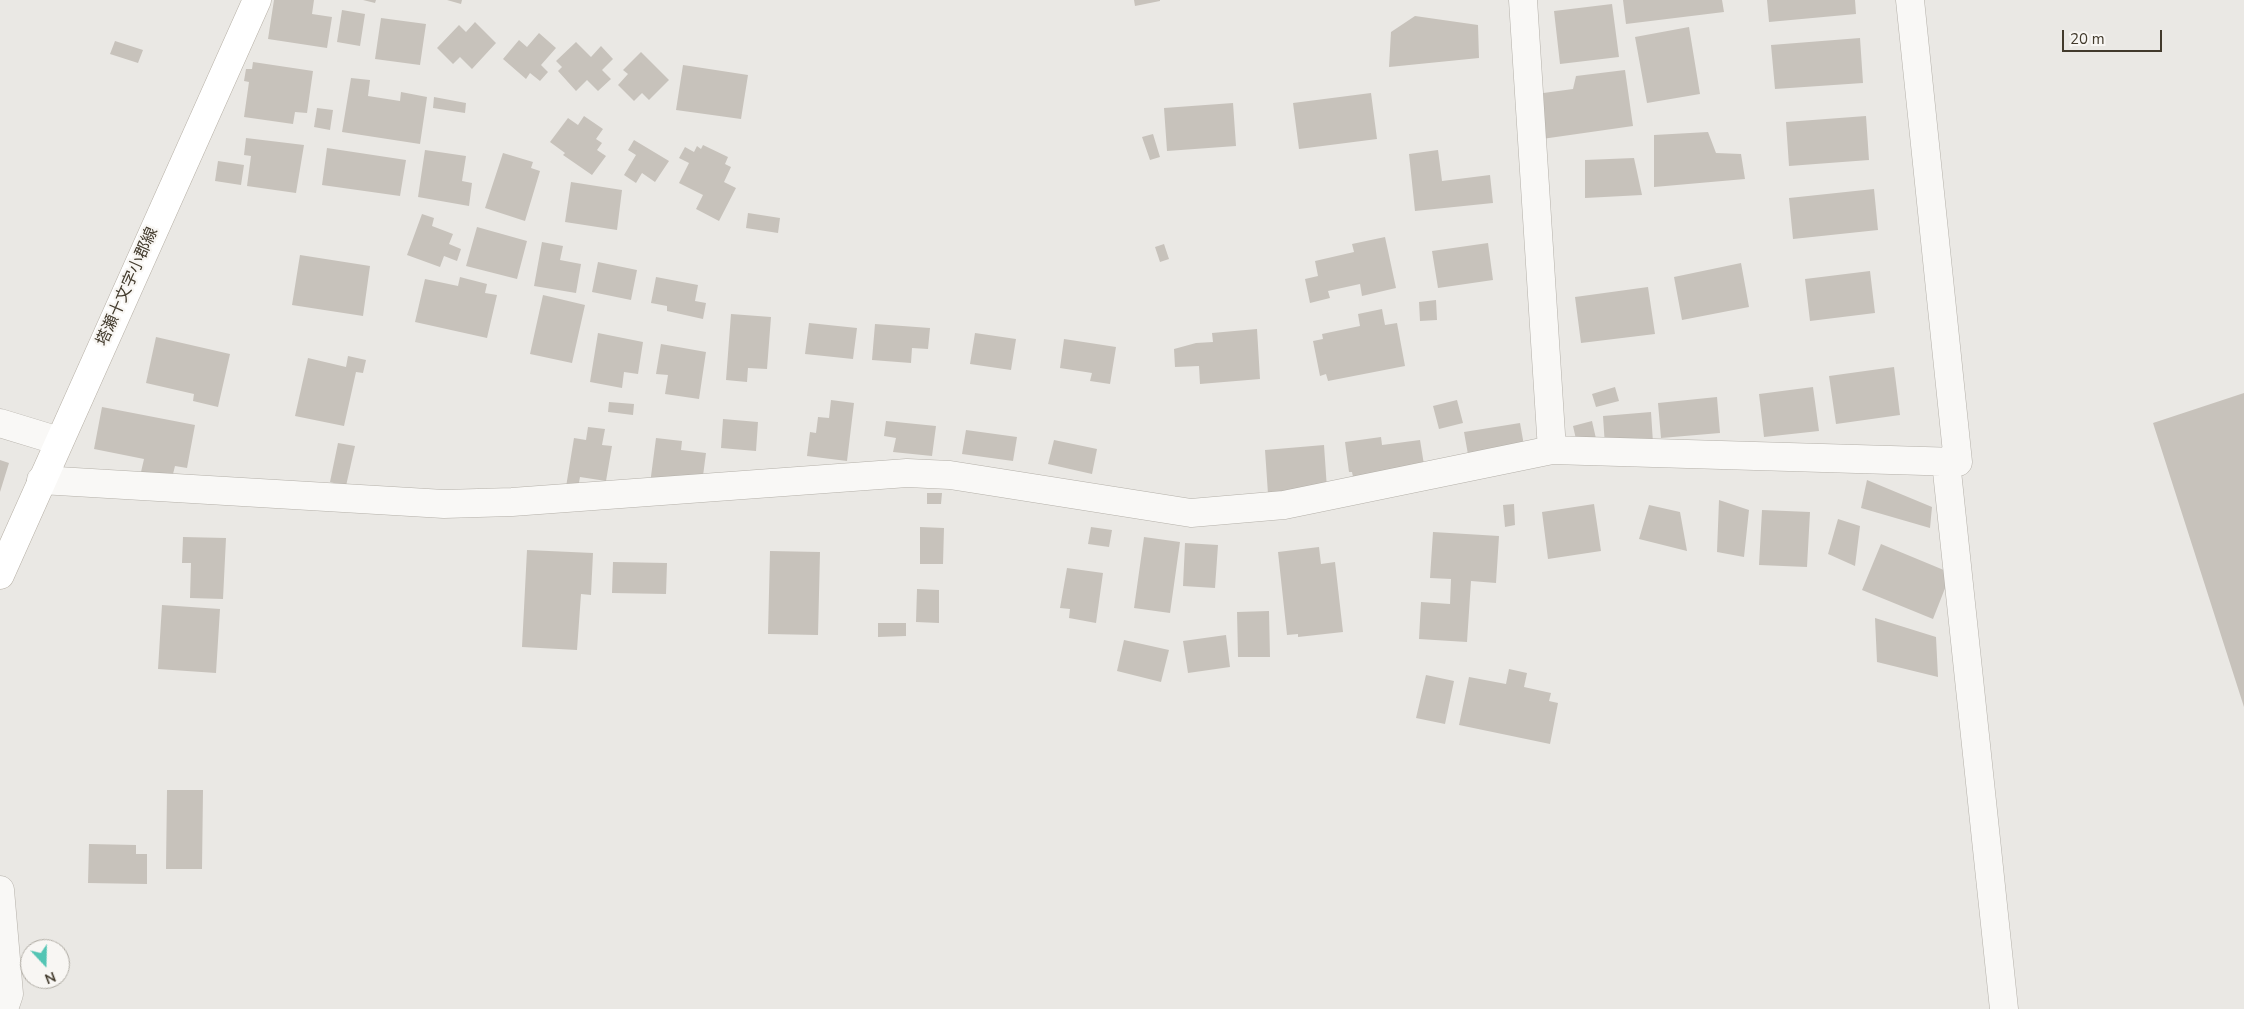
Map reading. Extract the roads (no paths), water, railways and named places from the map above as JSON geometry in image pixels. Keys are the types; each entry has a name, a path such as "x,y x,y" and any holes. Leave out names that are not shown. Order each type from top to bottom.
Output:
{"main road":[{"name":"塔瀬十文字小郡線","path":"0,575 257,0"}],"street":[{"path":"1524,0 1552,450"},
{"path":"42,480 444,504 522,501 907,473 950,475 1191,513 1284,505 1552,450 1958,462 1910,0"},
{"path":"0,424 59,441"},
{"path":"1946,462 2004,1009"},
{"path":"0,890 9,994 4,1009"}]}
